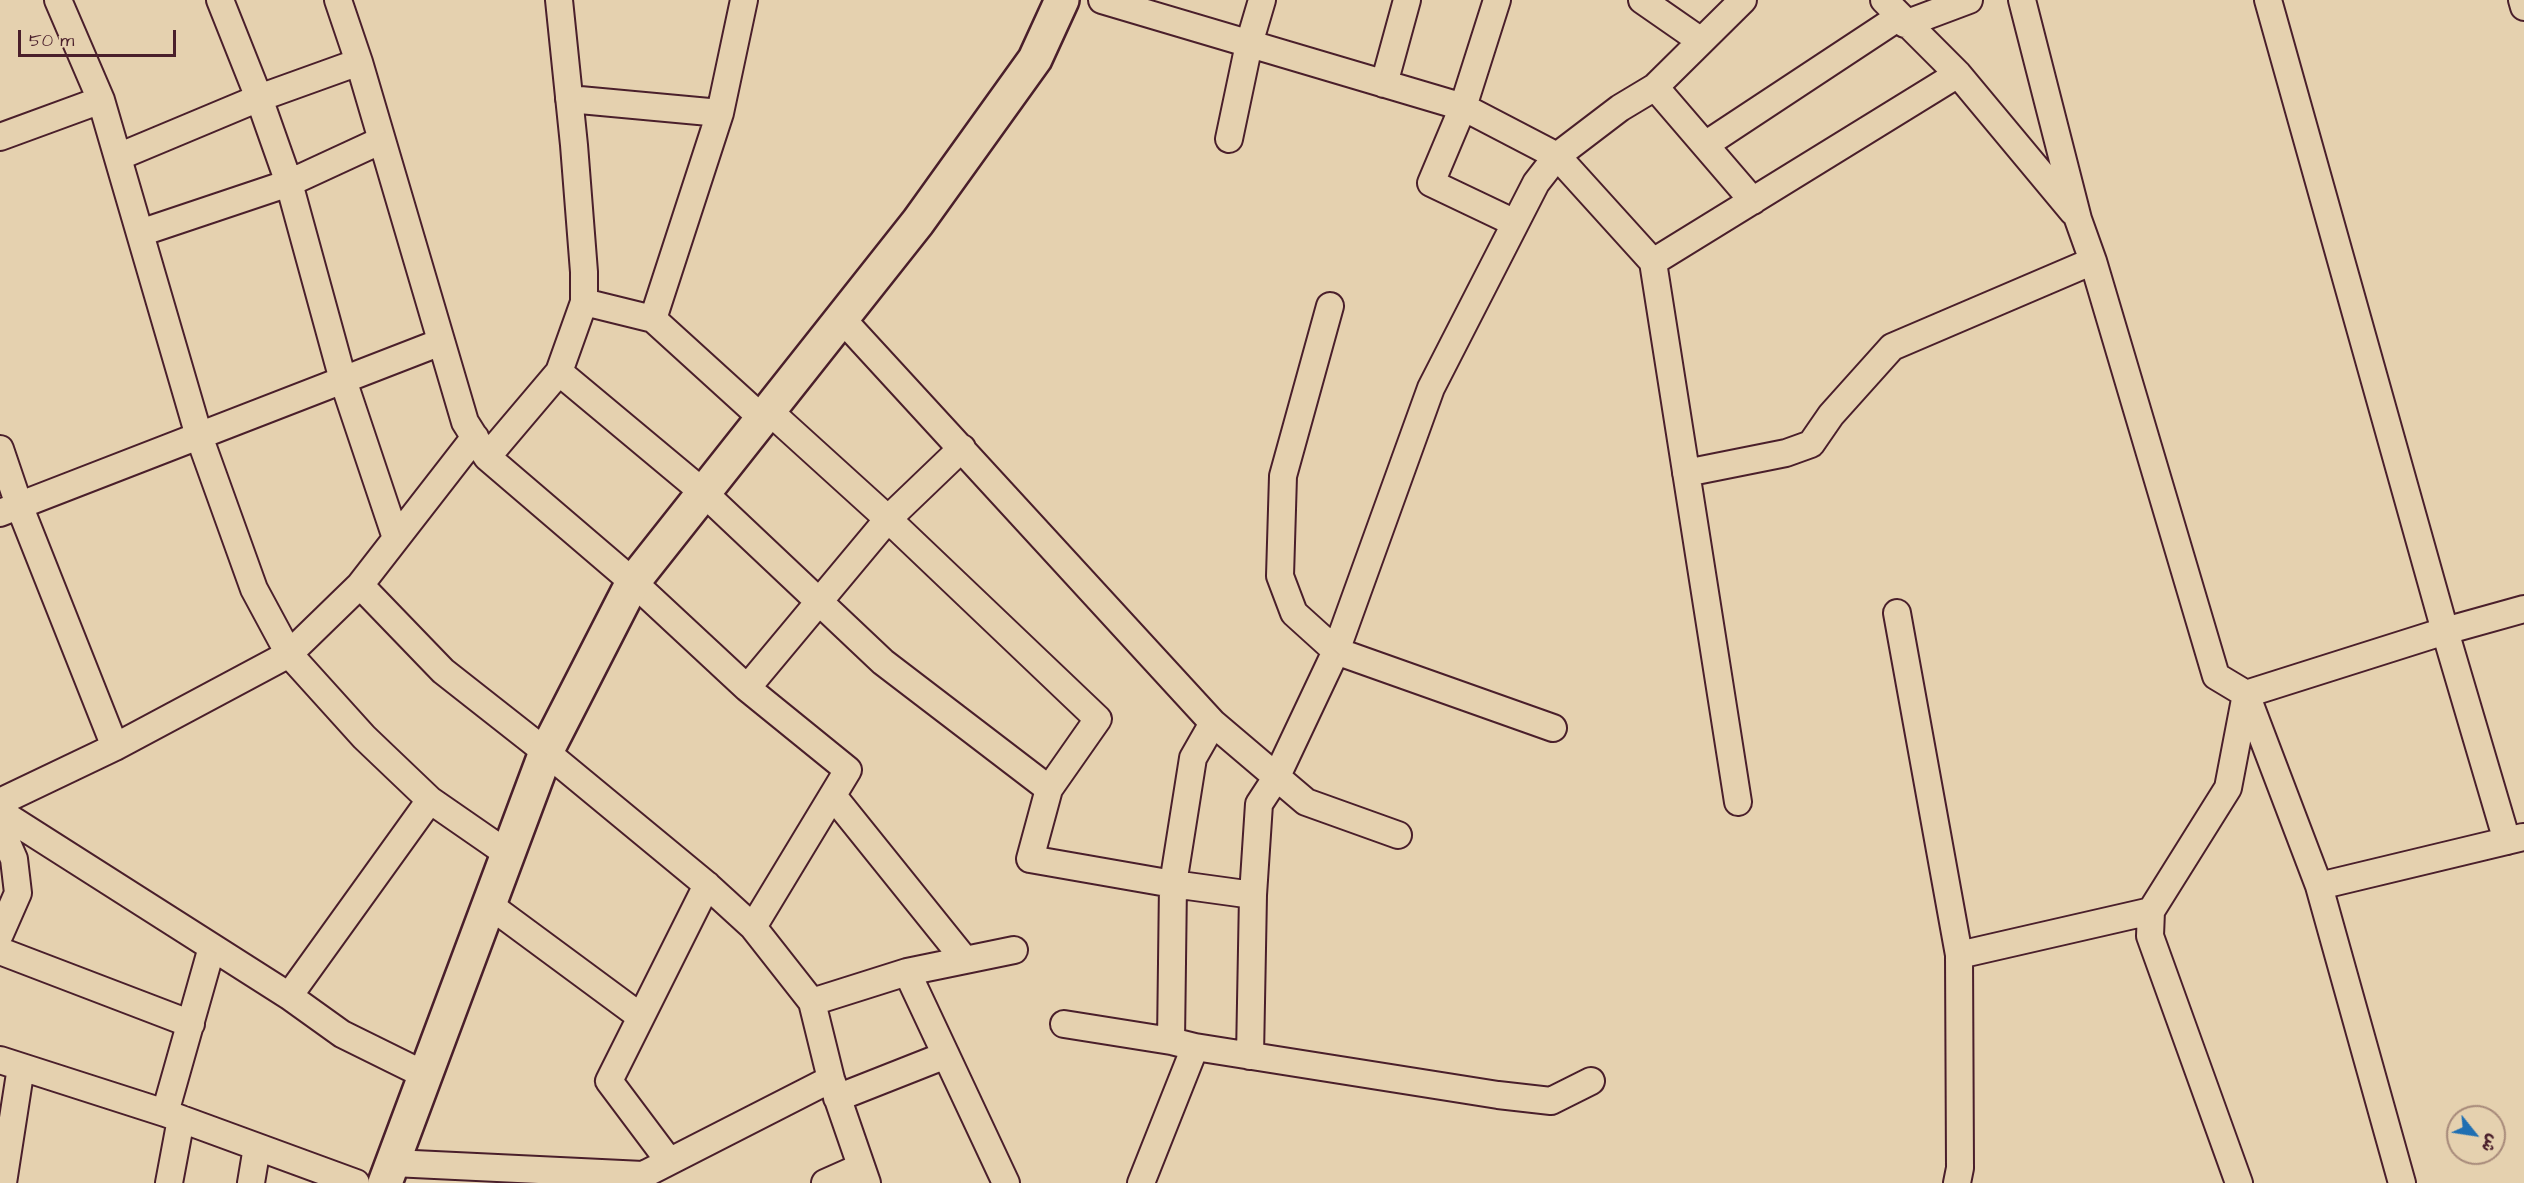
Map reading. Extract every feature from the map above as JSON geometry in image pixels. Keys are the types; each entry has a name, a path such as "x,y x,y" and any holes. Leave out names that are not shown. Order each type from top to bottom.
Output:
{"street":[{"path":"58,0 101,100 199,436 254,589 290,654 364,737 430,800 508,854"},
{"path":"220,0 260,98 289,183 344,380 396,538"},
{"path":"338,0 359,62 465,422 481,447 633,582 747,688 848,770 753,927"},
{"path":"0,802 116,747 290,654 360,585 396,538 481,447 559,372 584,302 584,272 559,0"},
{"path":"653,319 720,113 744,0"},
{"path":"946,1055 834,1089 669,1161 645,1179 389,1173 546,752 633,582 918,222 1035,59 1062,0"},
{"path":"1102,0 1464,107 1557,156 1653,262 1738,802"},
{"path":"1229,139 1249,44 1262,0"},
{"path":"1384,84 1407,0"},
{"path":"1497,0 1464,107 1431,183 1515,223"},
{"path":"1642,0 1701,41"},
{"path":"1250,1056 1253,895 1259,804 1276,778 1336,651 1431,388 1536,183 1557,156 1620,108 1655,87 1743,0"},
{"path":"1705,145 1896,14 1969,0"},
{"path":"2022,0 2078,219 2093,261 2216,676 2246,694 2319,886 2402,1183"},
{"path":"2268,0 2445,631 2516,839 2319,886"},
{"path":"2522,0 2524,7"},
{"path":"1896,14 1958,74 2078,219"},
{"path":"118,157 260,98 359,62"},
{"path":"1653,262 1958,74"},
{"path":"1655,87 1753,201"},
{"path":"569,99 720,113"},
{"path":"0,137 101,100"},
{"path":"140,233 289,183 382,140"},
{"path":"1686,473 1786,453 1810,444 1831,415 1892,347 2093,261"},
{"path":"584,302 653,319 888,519 1098,719 1049,789 1030,859 1173,884 1253,895"},
{"path":"1330,306 1282,476 1280,576 1294,613 1336,651 1553,728"},
{"path":"842,319 1213,723 1306,802 1398,835"},
{"path":"9,509 441,342"},
{"path":"559,372 704,493 883,662 1049,789"},
{"path":"747,688 888,519 962,448"},
{"path":"0,449 9,509 116,747"},
{"path":"360,585 443,671 546,752 707,885 753,927 812,1002 834,1089 864,1175 825,1183"},
{"path":"2246,694 2445,631 2524,609"},
{"path":"1897,613 1959,955 1960,1168 1957,1183"},
{"path":"2239,1183 2150,936 2151,910 2228,788 2246,694"},
{"path":"1141,1183 1183,1044 1173,884 1194,758 1213,723"},
{"path":"833,796 965,960"},
{"path":"289,996 430,800"},
{"path":"0,812 289,996 342,1034 425,1075"},
{"path":"0,826 15,859 18,893 0,934"},
{"path":"669,1161 609,1081 707,885"},
{"path":"488,904 640,1017"},
{"path":"1959,955 2151,910"},
{"path":"169,1183 173,1116 191,1024 212,947"},
{"path":"812,1002 907,972 1014,950"},
{"path":"0,951 191,1024"},
{"path":"907,972 1006,1183"},
{"path":"1064,1024 1250,1056 1498,1095 1551,1101 1591,1081"},
{"path":"3,1183 10,1063 173,1116 356,1183"},
{"path":"251,1183 257,1147"}]}
